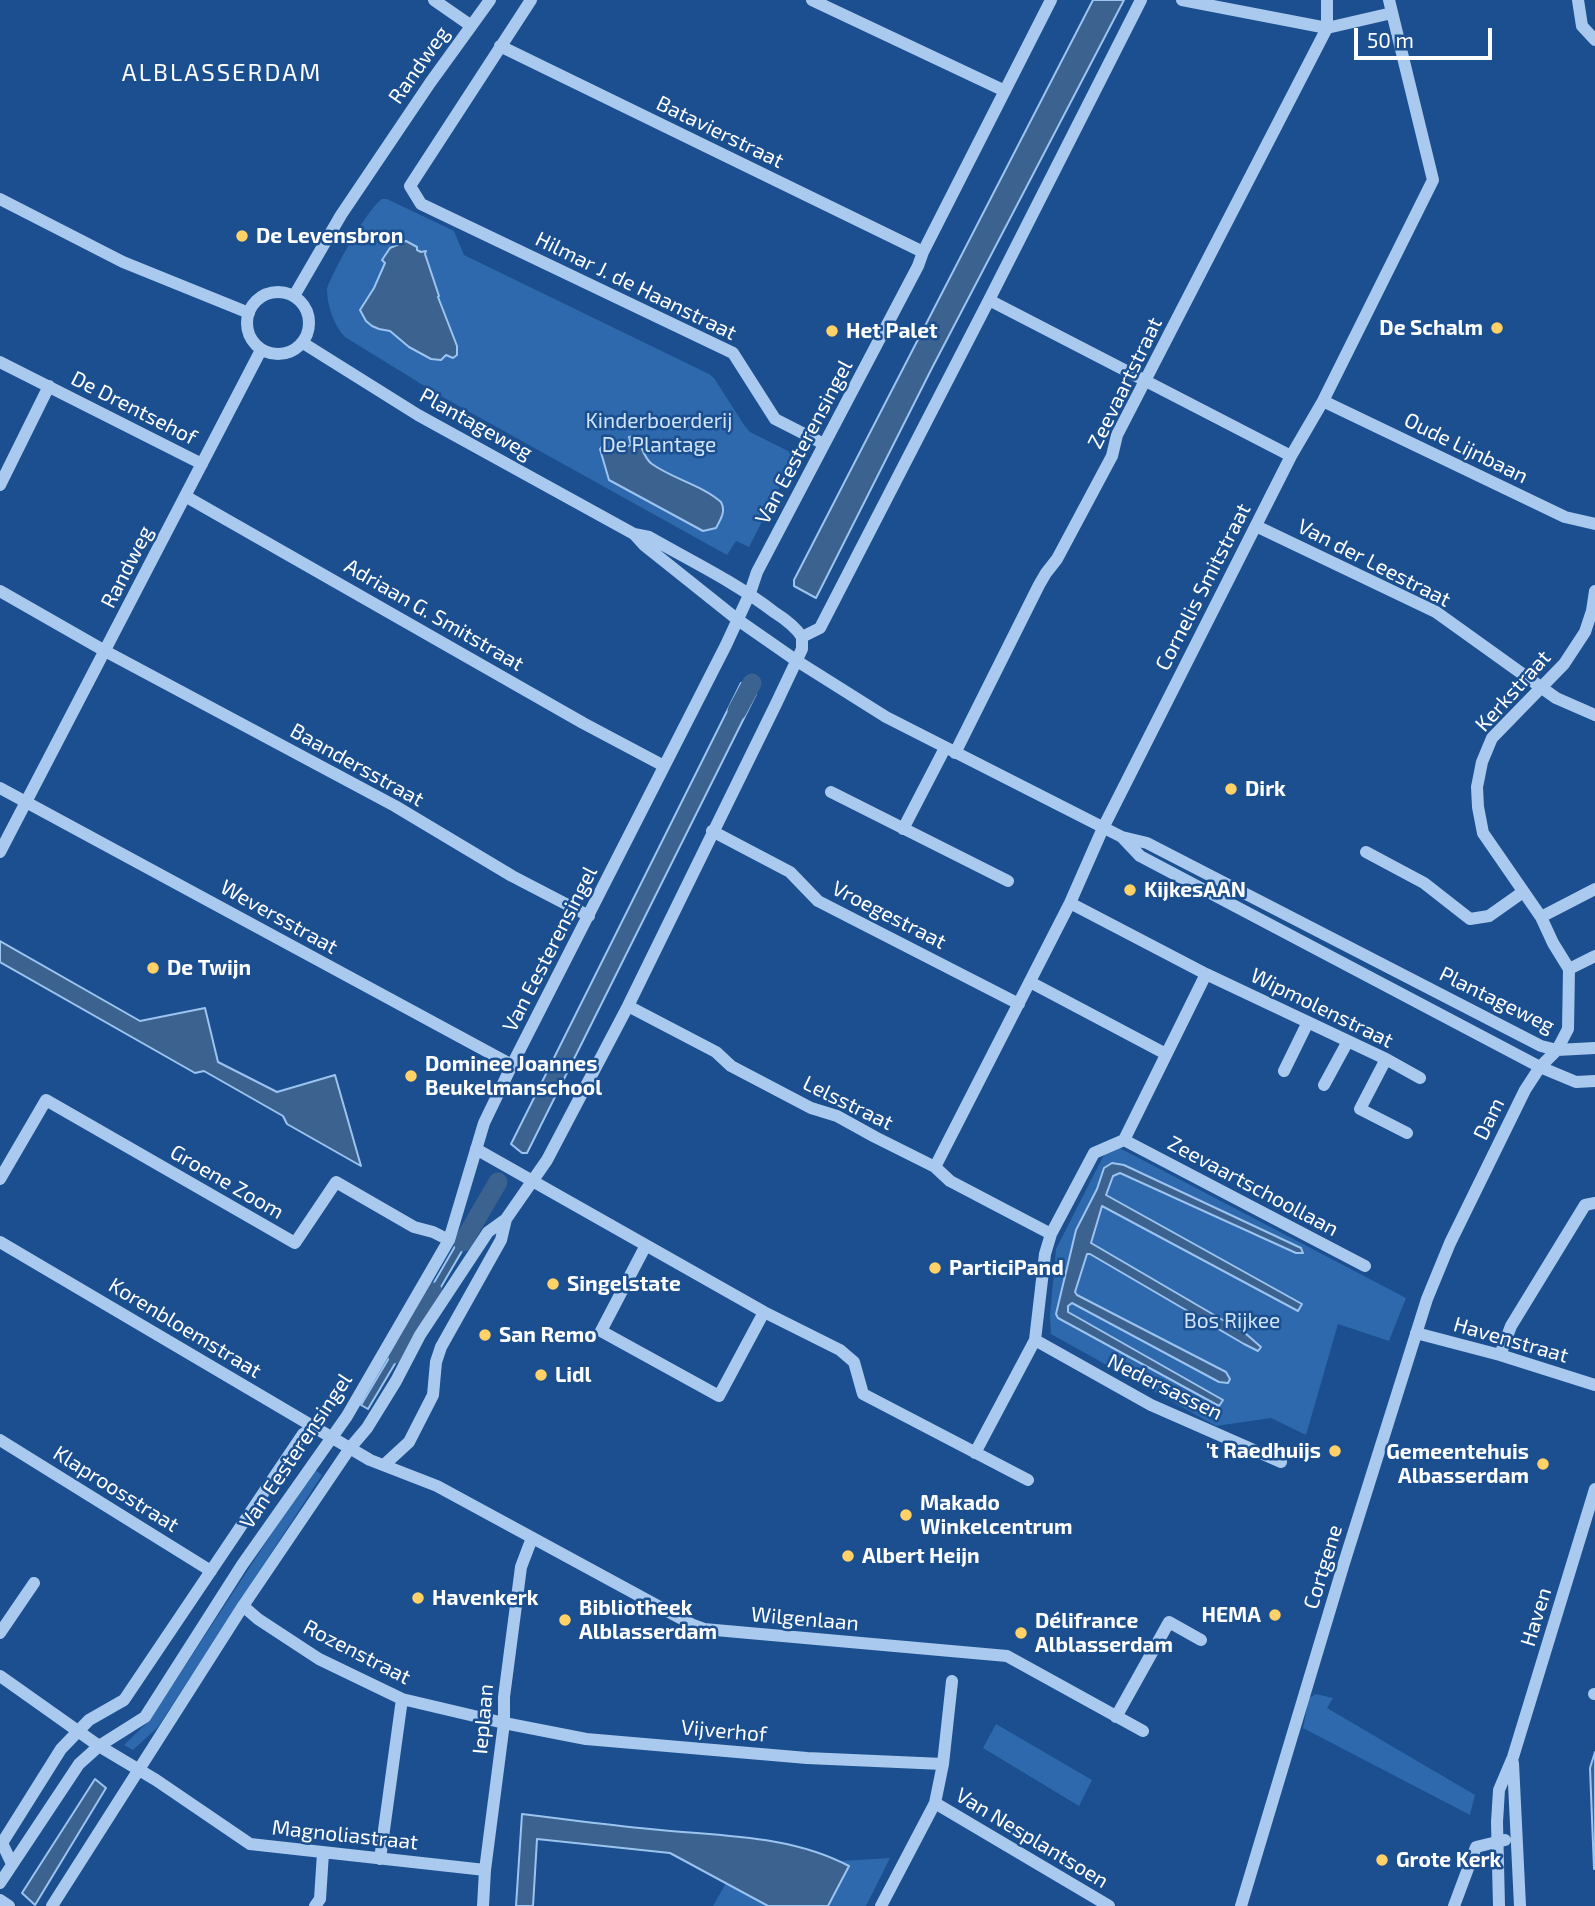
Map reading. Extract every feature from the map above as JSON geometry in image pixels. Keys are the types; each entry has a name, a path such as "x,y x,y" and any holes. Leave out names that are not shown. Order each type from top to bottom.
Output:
{"street":[{"path":"435,0 470,26"},
{"name":"Randweg","path":"294,296 341,215 490,0"},
{"path":"500,46 531,0"},
{"path":"811,0 1004,91"},
{"name":"Van Eesterensingel","path":"0,1883 79,1764 99,1746 145,1717 242,1565 347,1416 449,1240 484,1123 512,1065 738,620 757,572 918,266 1051,0"},
{"path":"802,637 820,628 1141,0"},
{"path":"1182,0 1327,28 1392,13"},
{"path":"1327,0 1327,28"},
{"name":"Cornelis Smitstraat","path":"935,1167 1070,903 1103,828 1292,456 1323,401 1433,180 1388,0"},
{"path":"1578,0 1582,26 1595,40"},
{"name":"Zeevaartstraat","path":"950,750 1112,456 1117,435 1327,28"},
{"name":"Hilmar J. de Haanstraat","path":"500,46 410,186 421,204 733,353 775,418 824,444"},
{"name":"Batavierstraat","path":"500,46 923,252"},
{"path":"0,200 123,262 249,313"},
{"path":"284,292 294,296 304,306 310,320 308,334 303,343 295,351 284,355 261,350 247,327 249,313 254,304 267,294 284,292"},
{"path":"989,300 1292,456"},
{"name":"Plantageweg","path":"303,343 418,415 634,534 649,537 750,593 796,628 802,637"},
{"name":"Randweg","path":"0,852 261,350"},
{"name":"De Drentsehof","path":"0,362 201,464"},
{"name":"De Drentsehof","path":"0,485 49,386"},
{"name":"Oude Lijnbaan","path":"1323,401 1565,517 1595,524"},
{"name":"Adriaan G. Smitstraat","path":"185,496 583,723 664,766"},
{"name":"Van der Leestraat","path":"1256,526 1436,612 1556,698 1595,715"},
{"name":"Plantageweg","path":"634,534 644,545 738,620 886,718 1103,828 1122,837 1147,843 1541,1046 1557,1051 1540,1067 1140,856 1122,837"},
{"name":"Kerkstraat","path":"1569,969 1541,917 1483,833 1477,787 1482,762 1492,738 1564,664 1585,632 1595,591"},
{"path":"0,592 105,651"},
{"name":"Van Eesterensingel","path":"52,1906 243,1606 349,1448 367,1428 420,1335 488,1232 506,1219 547,1160 628,1006 797,661 802,649 802,637"},
{"name":"Baandersstraat","path":"105,651 395,806 512,876 589,916"},
{"path":"903,829 950,750"},
{"name":"Weversstraat","path":"0,788 512,1065"},
{"path":"831,792 1008,881"},
{"name":"Vroegestraat","path":"712,831 790,872 818,901 1018,1003"},
{"path":"1366,852 1424,883 1470,919 1489,916 1523,892"},
{"path":"1541,917 1595,889"},
{"name":"Wipmolenstraat","path":"1070,903 1206,974 1386,1059 1420,1078"},
{"path":"1557,1051 1568,1029 1569,969 1595,956"},
{"path":"975,1453 1035,1340 1045,1254 1051,1234 1094,1153 1124,1140 1206,974"},
{"path":"1030,982 1166,1054"},
{"name":"Lelsstraat","path":"628,1006 716,1052 731,1066 811,1108 837,1116 935,1167 950,1181 1051,1234"},
{"path":"1284,1071 1308,1022"},
{"path":"1324,1085 1348,1041"},
{"path":"1557,1051 1595,1048"},
{"path":"1386,1059 1360,1110 1407,1133"},
{"path":"1540,1067 1576,1082 1595,1081"},
{"name":"Dam","path":"1450,1243 1525,1090 1540,1067"},
{"name":"Groene Zoom","path":"0,1179 46,1100 295,1243 336,1182 414,1227 449,1240"},
{"name":"Zeevaartschoollaan","path":"1124,1140 1365,1266"},
{"path":"476,1149 645,1247 840,1350 854,1362 863,1394 1028,1480"},
{"path":"1500,1355 1511,1326 1585,1205 1595,1203"},
{"name":"Van Eesterensingel","path":"384,1465 408,1442 433,1395 436,1362 441,1347 501,1240 506,1219"},
{"name":"Korenbloemstraat","path":"0,1242 349,1448"},
{"name":"Cortgene","path":"1241,1906 1416,1332 1450,1243"},
{"path":"645,1247 601,1331 719,1396 764,1312"},
{"name":"Havenstraat","path":"1416,1332 1595,1385"},
{"name":"Nedersassen","path":"1035,1340 1151,1405 1280,1462"},
{"name":"Van Eesterensingel","path":"12,1864 2,1843 61,1749 89,1720 124,1700 303,1433 314,1427"},
{"name":"Klaproosstraat","path":"0,1440 211,1571"},
{"name":"Wilgenlaan","path":"349,1448 370,1460 437,1486 704,1629 1007,1656 1143,1731"},
{"name":"Haven","path":"1499,1906 1499,1790 1513,1757 1595,1489"},
{"name":"Ieplaan","path":"483,1906 485,1870 504,1723 504,1697 521,1567 532,1538"},
{"path":"0,1633 34,1583"},
{"name":"Rozenstraat","path":"243,1606 319,1659 402,1699 504,1723"},
{"path":"1116,1717 1169,1622 1201,1640"},
{"name":"Magnoliastraat","path":"0,1676 99,1746 250,1844 485,1870"},
{"path":"881,1906 935,1803 943,1764 952,1681"},
{"path":"380,1859 402,1699"},
{"name":"Vijverhof","path":"504,1723 586,1739 807,1758 943,1764"},
{"name":"Haven","path":"1513,1757 1520,1906"},
{"name":"Van Nesplantsoen","path":"935,1803 1109,1906"},
{"path":"1454,1906 1476,1847 1497,1841 1516,1840"},
{"path":"315,1906 320,1899 323,1853"},
{"path":"0,1900 9,1906"}],"green space":[{"name":"Kinderboerderij De Plantage","path":"382,199 454,231 464,255 709,374 750,432 796,455 749,547 736,541 727,555 439,395 345,337 332,315 327,289 360,227"},
{"name":"Bos Rijkee","path":"1110,1143 1406,1298 1389,1341 1338,1324 1306,1435 1271,1418 1216,1426 1051,1334 1056,1249"},
{"path":"314,1469 322,1475 158,1727 133,1750 124,1745 149,1721"},
{"path":"1316,1694 1333,1698 1327,1708 1475,1795 1470,1815 1303,1728 1309,1698"},
{"path":"996,1724 1092,1780 1079,1806 983,1748"},
{"path":"890,1858 866,1906 828,1906 848,1865 840,1861"},
{"path":"726,1883 768,1906 713,1906"}],"shaded area":[{"path":"1093,0 1124,0 932,368 816,598 794,586 794,580"},
{"path":"406,241 421,252 426,251 438,297 457,346 457,355 453,358 446,355 441,360 431,359 409,347 390,331 372,326 360,310 374,288 385,263 382,260 390,248"},
{"path":"635,436 652,464 721,502 723,512 716,528 703,531 609,480 600,449 603,445 605,452 631,445 629,437"},
{"path":"741,683 756,694 527,1153 522,1153 511,1144"},
{"path":"0,941 140,1021 205,1008 218,1062 277,1092 335,1075 361,1166 287,1124 283,1116 204,1071 195,1073 0,962"},
{"path":"1112,1163 1124,1165 1301,1248 1303,1253 1296,1253 1120,1173 1113,1176 1106,1195 1302,1304 1298,1311 1102,1206 1091,1243 1245,1333 1261,1347 1258,1351 1244,1344 1090,1254 1087,1254 1075,1292 1077,1295 1226,1372 1230,1379 1228,1383 1219,1382 1072,1303 1068,1306 1068,1312 1223,1400 1219,1406 1058,1318 1056,1314 1076,1230 1097,1189 1104,1168"},
{"path":"472,1217 479,1222 424,1316 417,1312"},
{"path":"405,1331 412,1335 368,1409 361,1405"},
{"path":"1595,1752 1595,1869 1594,1869 1590,1768"},
{"path":"95,1779 106,1788 35,1905 22,1893"},
{"path":"522,1814 752,1838 802,1848 849,1866 828,1906 768,1906 670,1853 537,1839 533,1906 516,1906"}],"waterway":[{"path":"737,711 752,683"},
{"path":"463,1242 498,1182"},
{"path":"397,1354 433,1292"}],"place":[{"name":"De Levensbron","path":"242,236"},
{"name":"De Schalm","path":"1497,328"},
{"name":"Het Palet","path":"832,331"},
{"name":"Dirk","path":"1231,789"},
{"name":"KijkesAAN","path":"1130,890"},
{"name":"De Twijn","path":"153,968"},
{"name":"Dominee Joannes Beukelmanschool","path":"411,1076"},
{"name":"ParticiPand","path":"935,1268"},
{"name":"Singelstate","path":"553,1284"},
{"name":"San Remo","path":"485,1335"},
{"name":"Lidl","path":"541,1375"},
{"name":"'t Raedhuijs","path":"1335,1451"},
{"name":"Gemeentehuis Albasserdam","path":"1543,1464"},
{"name":"Makado Winkelcentrum","path":"906,1515"},
{"name":"Albert Heijn","path":"848,1556"},
{"name":"Havenkerk","path":"418,1598"},
{"name":"HEMA","path":"1275,1615"},
{"name":"Bibliotheek Alblasserdam","path":"565,1620"},
{"name":"Délifrance Alblasserdam","path":"1021,1633"},
{"name":"Grote Kerk","path":"1382,1860"}],"district":[{"name":"ALBLASSERDAM","path":"222,73"}]}
